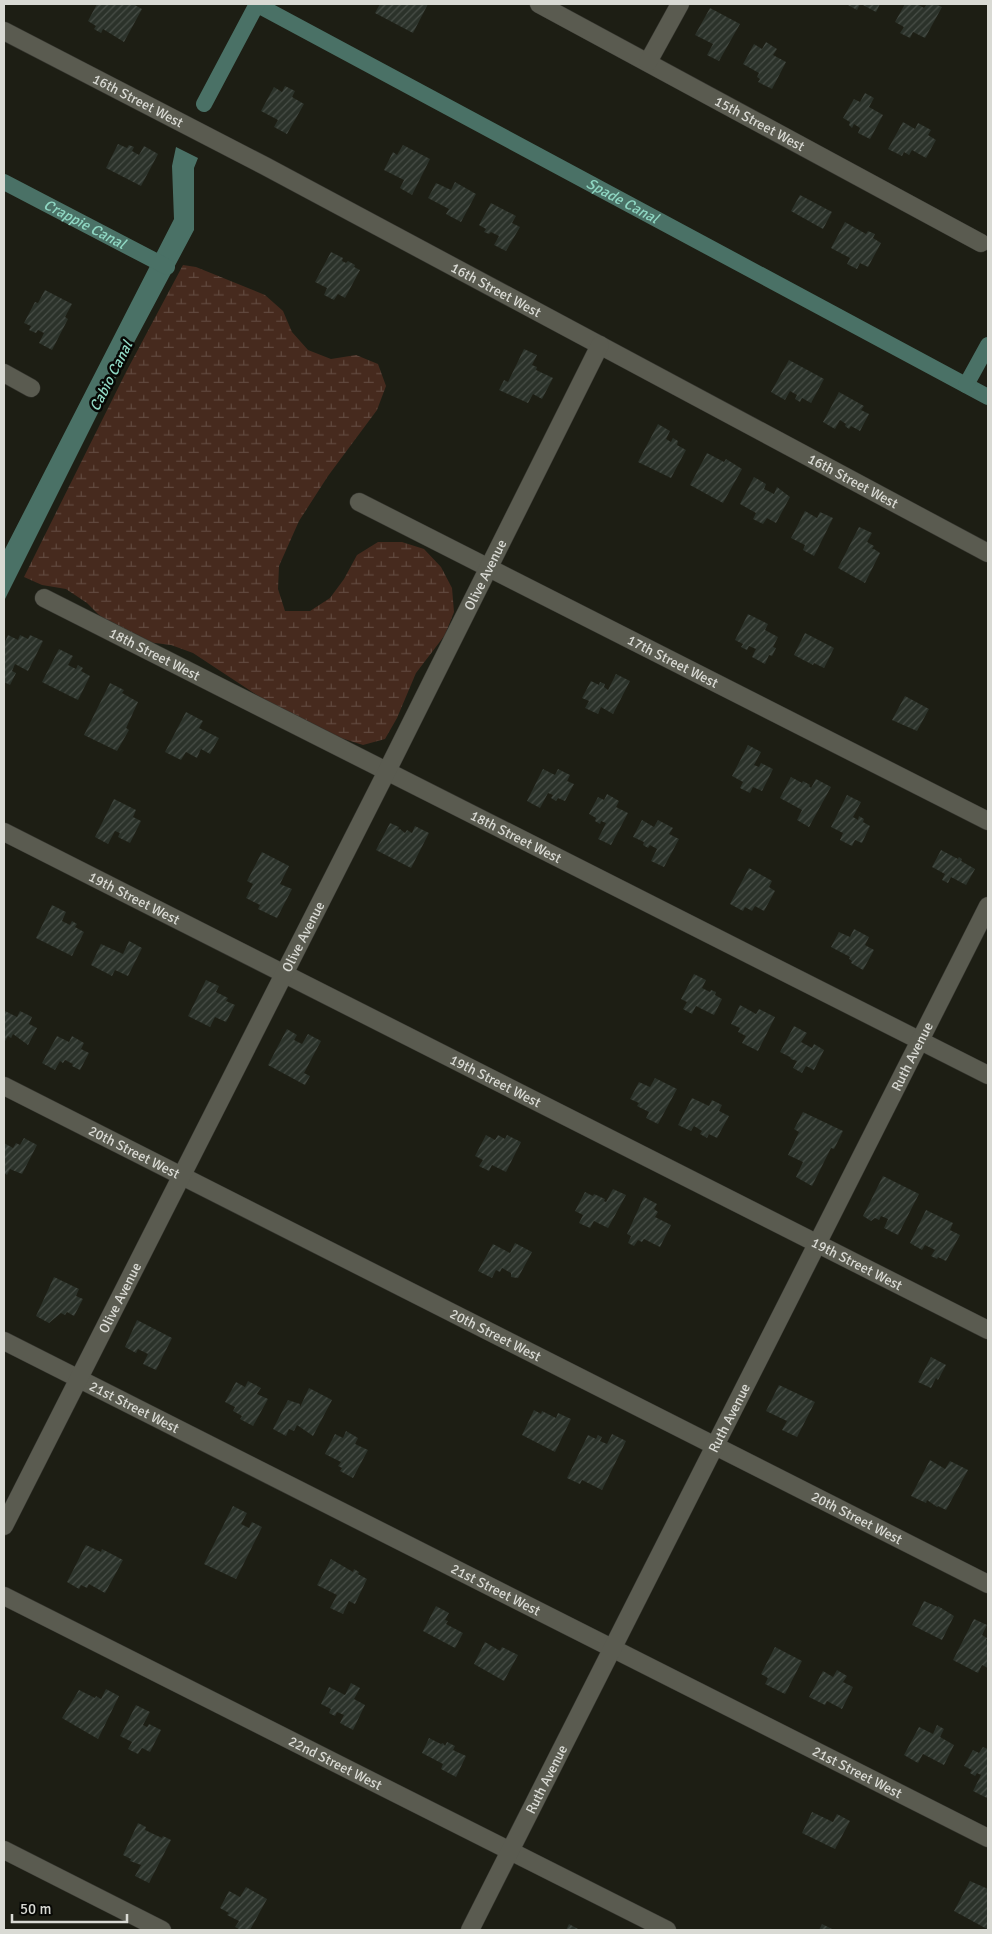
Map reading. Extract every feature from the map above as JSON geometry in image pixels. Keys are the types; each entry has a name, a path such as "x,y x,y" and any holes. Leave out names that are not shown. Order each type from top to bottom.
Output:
{"street":[{"name":"15th Street West","path":"539,4 981,243"},
{"path":"648,62 680,4"},
{"name":"16th Street West","path":"4,31 265,166 988,553"},
{"name":"Olive Avenue","path":"4,1526 387,771 600,345"},
{"path":"4,373 31,388"},
{"name":"17th Street West","path":"359,502 988,821"},
{"name":"18th Street West","path":"44,598 988,1075"},
{"name":"19th Street West","path":"4,832 988,1330"},
{"name":"Ruth Avenue","path":"470,1930 988,906"},
{"name":"20th Street West","path":"4,1086 988,1584"},
{"name":"21st Street West","path":"4,1341 988,1838"},
{"name":"22nd Street West","path":"4,1596 667,1930"},
{"path":"5,1854 162,1930"}],"green space":[{"path":"183,265 196,267 265,295 283,311 292,332 308,350 331,359 356,355 378,364 386,386 377,410 328,476 299,521 279,566 278,589 285,611 310,611 330,598 344,579 357,555 378,542 402,542 424,549 441,567 452,588 454,612 445,635 416,673 397,718 385,739 363,745 341,738 275,707 193,653 171,645 147,642 104,620 87,603 66,589 42,585 24,577 126,372"}],"water":[{"path":"176,147 198,158 194,168 194,230 120,369 4,601 4,551 174,219 172,166"}],"building":[{"path":"97,4 133,4 142,9 124,42 103,29 101,33 94,29 96,26 88,21"},
{"path":"380,4 428,4 413,33 375,13"},
{"path":"846,4 860,4 857,10"},
{"path":"861,4 880,4 876,12"},
{"path":"905,4 917,4 924,8 927,4 935,4 942,7 925,38 913,32 910,38 900,33 904,27 895,22"},
{"path":"710,8 740,24 719,61 707,55 713,44 695,35"},
{"path":"766,42 777,49 773,55 786,62 772,89 758,82 760,79 757,77 759,73 743,64 754,44 762,49"},
{"path":"285,86 295,91 292,97 304,104 287,134 274,127 278,120 261,111 274,87 282,92"},
{"path":"865,93 874,98 869,107 883,115 870,139 858,133 860,128 854,124 852,128 849,125 850,122 843,118 854,99 860,102"},
{"path":"903,122 915,129 918,123 931,130 928,135 936,140 926,158 912,150 909,155 904,152 902,156 888,149"},
{"path":"118,144 127,148 129,145 134,147 132,151 139,155 144,146 158,154 141,186 106,168"},
{"path":"403,145 430,159 412,195 400,188 404,180 384,170 393,152 397,155"},
{"path":"455,182 476,194 461,222 446,214 449,209 428,198 436,183 451,190"},
{"path":"800,195 832,212 823,229 791,211"},
{"path":"491,203 516,216 512,223 520,227 506,251 494,245 499,236 491,232 489,234 484,232 486,229 479,225"},
{"path":"845,222 866,234 868,231 875,234 873,238 881,243 868,267 860,263 857,269 847,264 850,258 831,248"},
{"path":"331,252 343,258 342,261 346,263 348,261 360,270 345,298 338,294 334,300 324,295 327,288 315,282"},
{"path":"45,290 72,304 65,317 68,319 52,350 39,343 44,333 38,330 36,333 29,330 31,326 24,323 35,302 38,303"},
{"path":"524,349 537,355 532,365 537,367 536,370 553,378 542,399 533,394 528,403 499,390 504,380 508,382"},
{"path":"789,360 824,379 811,403 802,398 800,402 795,399 797,395 790,391 785,400 771,392"},
{"path":"839,392 864,406 861,410 869,414 860,431 851,426 849,429 840,420 835,429 823,422"},
{"path":"658,424 670,431 666,439 671,442 673,438 678,441 677,445 686,450 671,478 638,462"},
{"path":"707,453 724,462 726,459 742,469 723,503 690,485"},
{"path":"754,477 766,484 764,489 774,494 777,487 790,497 776,523 767,518 763,524 753,519 756,513 740,504"},
{"path":"805,511 817,518 820,512 833,518 814,556 803,550 805,545 791,538"},
{"path":"859,527 872,533 867,542 874,546 872,549 880,553 865,583 838,568"},
{"path":"748,614 768,624 765,630 778,637 773,647 776,648 772,656 769,655 765,664 752,657 756,649 749,646 747,650 741,647 743,644 735,640"},
{"path":"805,633 834,648 824,668 814,663 813,665 794,655"},
{"path":"8,635 18,640 20,635 28,639 30,635 43,641 28,671 15,664 12,671 16,673 10,685 4,682 4,644"},
{"path":"59,649 73,656 68,665 76,669 78,665 83,668 81,671 90,676 78,700 42,682"},
{"path":"616,674 630,681 613,714 601,707 598,714 585,708 589,701 582,698 591,681 599,685 600,682 605,684 604,687 608,690"},
{"path":"110,683 124,690 122,693 138,702 126,728 129,730 117,751 84,735"},
{"path":"905,696 929,709 917,731 892,720"},
{"path":"186,712 203,721 199,728 219,738 210,754 201,749 197,758 186,752 181,760 165,752"},
{"path":"748,745 761,752 754,765 759,767 761,763 773,769 762,791 753,787 750,793 740,788 743,782 732,776"},
{"path":"543,769 555,775 558,769 570,775 567,781 574,784 565,801 558,798 556,801 551,798 553,795 548,793 540,808 527,801"},
{"path":"791,777 802,783 803,781 810,785 811,788 816,779 831,787 809,827 797,820 802,810 780,798"},
{"path":"607,794 619,801 616,807 628,813 611,845 598,839 606,823 601,821 600,824 595,821 596,818 589,814 598,797 604,800"},
{"path":"847,795 861,802 853,817 858,820 859,816 864,819 863,822 870,826 862,843 855,840 852,846 840,840 843,833 831,827"},
{"path":"114,799 136,810 133,817 141,821 130,843 118,837 120,833 115,831 108,844 95,837"},
{"path":"642,820 654,827 658,820 673,828 669,834 679,839 664,867 651,861 657,849 650,845 648,848 643,845 644,842 633,837"},
{"path":"390,823 399,827 398,830 400,829 405,833 407,830 412,833 415,826 429,833 411,868 376,850"},
{"path":"941,850 958,859 959,857 962,859 961,861 975,869 966,885 951,877 948,883 942,880 945,874 932,867"},
{"path":"262,852 289,866 280,884 292,889 277,918 258,909 260,905 246,898 253,884 247,881"},
{"path":"749,868 772,881 769,887 775,891 764,911 755,906 752,911 745,907 743,911 730,904"},
{"path":"52,905 66,912 62,921 70,925 72,921 77,924 75,927 84,932 72,956 36,938"},
{"path":"854,929 869,937 865,945 874,950 863,970 851,963 850,957 831,947 839,932 850,937"},
{"path":"129,941 142,948 128,976 115,970 112,976 91,965 101,944 123,954"},
{"path":"694,974 706,980 702,988 710,992 711,990 716,992 715,995 722,999 714,1015 696,1006 692,1014 683,1009 687,1002 681,999"},
{"path":"206,980 219,986 216,992 228,998 226,1001 235,1005 226,1022 215,1017 210,1027 188,1016"},
{"path":"740,1005 756,1014 759,1009 775,1017 758,1051 742,1043 746,1036 738,1032 740,1028 731,1024"},
{"path":"5,1011 17,1017 20,1011 32,1017 29,1024 37,1028 28,1045 13,1034 11,1038 8,1036 4,1043"},
{"path":"794,1026 807,1033 801,1042 812,1048 814,1044 824,1050 814,1070 806,1066 802,1073 793,1068 797,1061 780,1052"},
{"path":"287,1029 297,1035 294,1040 302,1044 308,1034 321,1041 304,1073 310,1076 305,1085 268,1065"},
{"path":"57,1036 69,1042 72,1036 84,1043 81,1049 89,1053 80,1070 65,1060 63,1063 60,1061 55,1070 42,1063"},
{"path":"655,1078 677,1089 658,1124 646,1118 649,1112 637,1106 639,1103 630,1099 639,1082 650,1087"},
{"path":"692,1098 709,1106 712,1100 722,1105 719,1111 729,1116 717,1138 709,1134 707,1138 700,1134 702,1131 694,1126 691,1131 678,1125"},
{"path":"803,1112 843,1131 834,1149 831,1148 812,1186 796,1177 803,1162 788,1155 799,1132 794,1129"},
{"path":"486,1135 495,1140 498,1135 505,1139 507,1135 521,1142 506,1172 492,1165 489,1171 479,1166 483,1160 475,1156"},
{"path":"24,1138 37,1145 22,1174 10,1169 7,1175 4,1173 4,1143 13,1148 16,1143 20,1145"},
{"path":"883,1176 919,1194 898,1235 884,1228 888,1219 881,1216 879,1220 875,1218 871,1221 863,1216"},
{"path":"613,1189 626,1195 608,1228 594,1221 590,1228 579,1223 583,1215 575,1211 585,1192 605,1199 604,1201 606,1202"},
{"path":"644,1197 657,1204 654,1209 658,1212 655,1217 671,1225 660,1247 644,1239 642,1242 638,1240 634,1246 628,1243 631,1236 627,1234"},
{"path":"926,1210 953,1223 950,1230 960,1235 946,1261 931,1256 935,1250 925,1245 922,1250 910,1243"},
{"path":"515,1243 532,1252 518,1278 511,1277 511,1273 502,1268 500,1272 496,1270 492,1278 478,1271 493,1244 510,1253"},
{"path":"54,1277 79,1289 76,1296 83,1299 74,1316 67,1312 65,1315 61,1313 49,1323 36,1316"},
{"path":"137,1320 172,1338 156,1370 143,1364 148,1354 138,1349 136,1353 125,1347"},
{"path":"931,1357 946,1365 931,1388 918,1382"},
{"path":"248,1381 261,1388 257,1394 268,1399 253,1426 240,1419 242,1416 233,1411 235,1407 225,1402 236,1382 245,1387"},
{"path":"779,1385 815,1402 797,1437 782,1430 787,1421 766,1411"},
{"path":"309,1388 332,1400 313,1436 297,1425 294,1431 289,1429 286,1436 273,1429 288,1400 300,1404 300,1407"},
{"path":"534,1410 541,1414 542,1411 556,1418 558,1413 571,1419 555,1452 522,1435"},
{"path":"346,1431 358,1438 355,1444 368,1450 353,1478 340,1471 342,1468 338,1466 341,1462 325,1454 335,1434 343,1438"},
{"path":"612,1434 626,1441 602,1490 582,1480 580,1484 567,1478 588,1435 596,1439 598,1435 602,1437 600,1441 607,1444"},
{"path":"930,1460 945,1469 950,1461 968,1470 946,1510 937,1507 927,1500 926,1503 911,1496"},
{"path":"233,1506 247,1513 241,1524 249,1528 252,1522 262,1527 236,1579 204,1564"},
{"path":"86,1545 101,1552 102,1549 123,1560 105,1593 89,1584 87,1588 81,1585 79,1589 67,1582"},
{"path":"331,1559 353,1572 354,1569 359,1572 358,1574 367,1579 355,1604 349,1601 343,1614 330,1608 337,1595 317,1585"},
{"path":"924,1601 938,1606 954,1616 942,1640 912,1625"},
{"path":"436,1606 449,1613 445,1620 448,1621 446,1624 463,1633 455,1648 423,1631"},
{"path":"974,1619 987,1625 982,1635 988,1641 988,1668 982,1665 978,1673 953,1660"},
{"path":"485,1642 500,1651 502,1647 518,1655 504,1681 474,1664"},
{"path":"775,1647 802,1661 785,1694 765,1684 768,1678 761,1674"},
{"path":"837,1670 847,1676 843,1682 853,1687 842,1709 827,1701 825,1705 809,1697 823,1671 833,1677"},
{"path":"351,1683 360,1688 354,1699 365,1705 353,1730 340,1723 344,1715 337,1712 335,1716 329,1713 331,1709 321,1704 329,1687 345,1695"},
{"path":"106,1689 119,1696 98,1739 62,1718 79,1690 101,1699"},
{"path":"136,1705 150,1712 143,1725 147,1727 149,1724 161,1730 150,1752 142,1748 138,1754 128,1749 132,1742 120,1736"},
{"path":"937,1725 944,1729 940,1737 954,1745 944,1765 923,1754 918,1763 904,1755 919,1727 933,1734"},
{"path":"429,1738 441,1744 443,1743 445,1746 447,1742 455,1746 453,1750 466,1756 456,1777 441,1769 443,1764 422,1753"},
{"path":"983,1747 988,1749 987,1798 973,1791 981,1775 977,1773 975,1776 970,1773 972,1770 964,1766 973,1750 979,1753"},
{"path":"812,1812 833,1822 837,1814 850,1821 835,1849 802,1833"},
{"path":"138,1823 146,1827 145,1830 171,1840 149,1883 135,1876 141,1865 130,1861 131,1859 123,1855"},
{"path":"970,1881 988,1889 987,1929 954,1911"},
{"path":"246,1887 267,1899 250,1930 241,1930 235,1927 239,1921 227,1915 229,1913 220,1908 229,1891 240,1897"},
{"path":"569,1924 580,1930 566,1930"},
{"path":"822,1924 834,1930 819,1930"}],"waterway":[{"name":"Spade Canal","path":"256,4 988,397"},
{"name":"Cabio Canal","path":"204,104 257,4"},
{"name":"Crappie Canal","path":"4,182 167,267"},
{"path":"966,385 988,345"}]}
